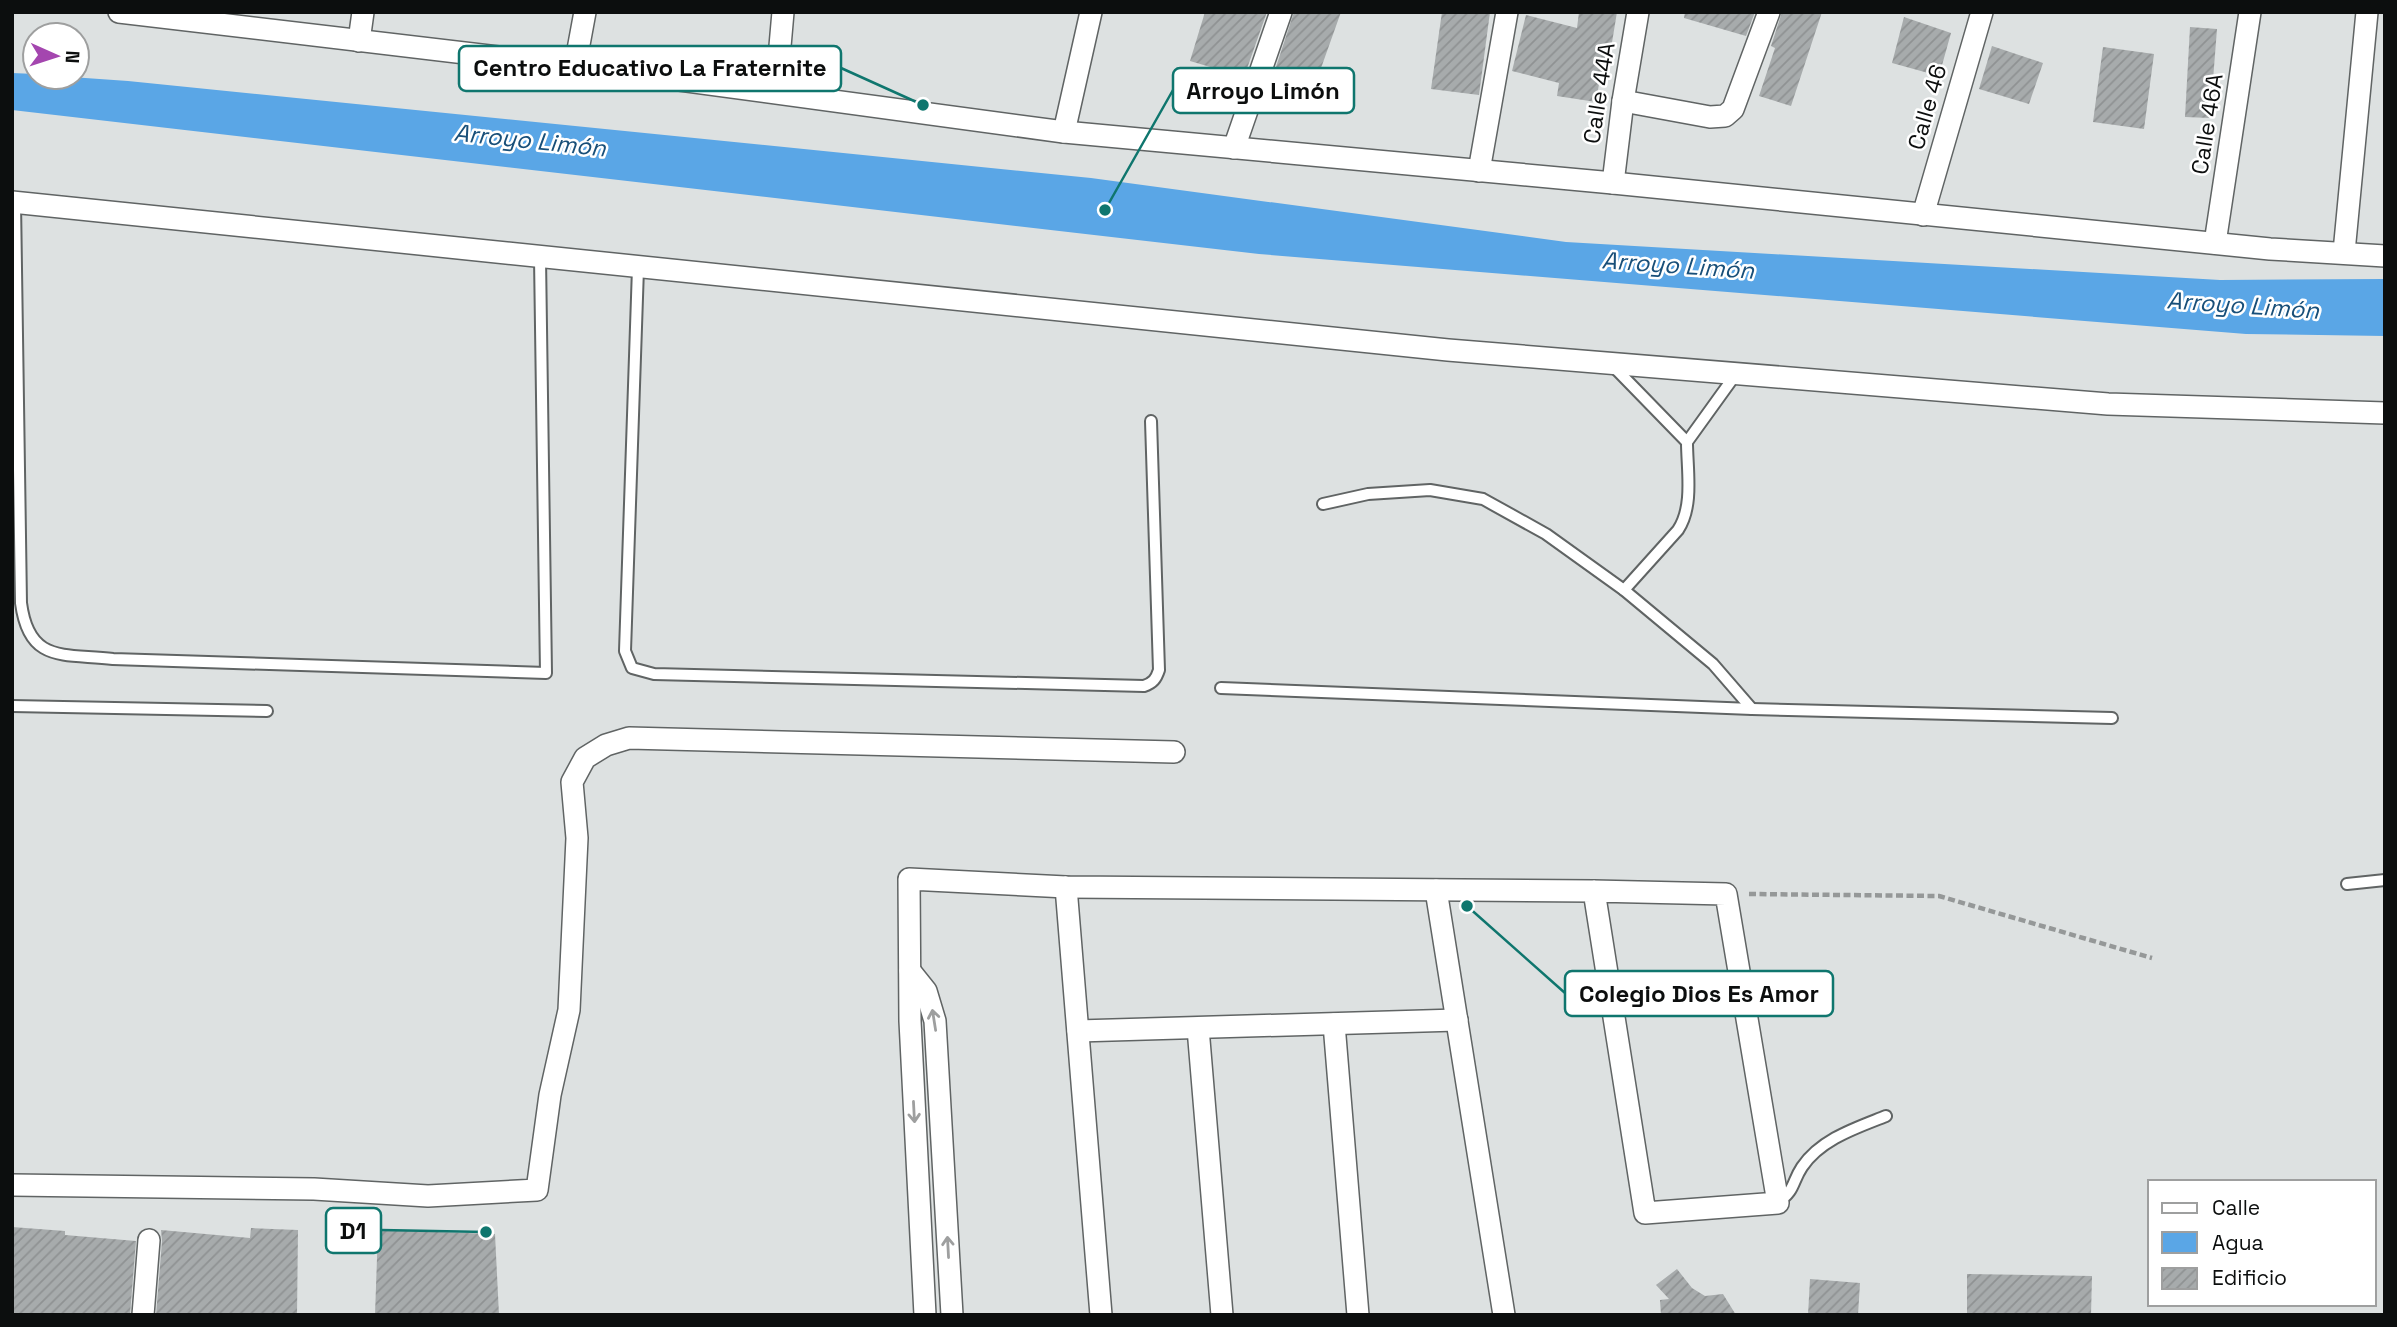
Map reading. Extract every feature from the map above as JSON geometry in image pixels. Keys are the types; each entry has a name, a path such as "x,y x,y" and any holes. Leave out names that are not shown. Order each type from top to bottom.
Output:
{"street":[{"path":"119,12 188,16 359,41 575,66 1064,132 1613,183 2270,249 2385,256"},
{"path":"359,41 363,12"},
{"path":"575,66 585,12"},
{"path":"776,92 783,12"},
{"path":"1064,132 1091,12"},
{"path":"1234,148 1281,12"},
{"path":"1479,171 1507,12"},
{"name":"Calle 44A","path":"1613,183 1638,12"},
{"path":"1623,101 1710,117 1725,116 1733,109 1769,12"},
{"name":"Calle 46","path":"1923,215 1982,12"},
{"name":"Calle 46A","path":"2215,243 2250,12"},
{"path":"2344,252 2367,12"},
{"path":"14,202 1448,350 2108,404 2385,413"},
{"path":"12,1185 314,1189 428,1196 537,1189 550,1095 569,1010 577,838 572,782 585,758 606,745 629,738 1174,752"},
{"path":"925,1315 910,1021 909,879 1066,887 1594,891 1726,894 1778,1203 1645,1213 1594,891"},
{"path":"1066,887 1101,1315"},
{"path":"1436,890 1504,1315"},
{"path":"910,971 926,991 935,1021 952,1315"},
{"path":"1078,1031 1457,1020"},
{"path":"1334,1024 1358,1315"},
{"path":"1198,1028 1222,1315"},
{"path":"143,1315 149,1240"}],"lane":[{"path":"14,202 23,619 28,633 37,645 47,651 113,659 546,673 540,258"},
{"path":"638,268 625,651 632,668 643,672 1144,687 1149,685 1159,670 1151,421"},
{"path":"1610,363 1687,442"},
{"path":"1625,590 1685,519 1688,508 1687,442 1736,374"},
{"path":"1323,504 1368,494 1430,491 1483,499 1546,534 1625,590 1713,664 1752,709"},
{"path":"1221,688 1752,709 2112,718"},
{"path":"12,706 267,711"},
{"path":"2347,884 2385,880"},
{"path":"1778,1203 1789,1195 1801,1167 1824,1145 1843,1133 1886,1116"}],"path":[{"path":"1726,894 1939,896 2152,958"}],"water":[{"name":"Arroyo Limón","path":"12,73 21,73 21,91 91,91 91,78 128,81 1091,178 1566,242 2220,280 2385,279 2385,336 2246,334 1259,254 12,110"}],"building":[{"path":"1205,12 1267,12 1244,77 1190,61"},
{"path":"1294,12 1341,12 1315,85 1275,70"},
{"path":"1442,12 1490,12 1479,95 1431,89"},
{"path":"1579,12 1617,12 1606,79 1600,78 1596,102 1557,96 1559,83 1512,71 1526,15 1577,28"},
{"path":"1685,12 1755,12 1746,36 1684,18"},
{"path":"1782,12 1822,12 1791,106 1759,96 1775,48 1771,46"},
{"path":"1904,17 1951,33 1939,76 1892,63"},
{"path":"2190,27 2217,29 2210,118 2185,117"},
{"path":"1992,46 2043,63 2029,104 1979,89"},
{"path":"2103,47 2154,54 2144,129 2093,122"},
{"path":"12,1227 136,1241 130,1315 12,1315"},
{"path":"251,1228 298,1230 297,1315 156,1315 161,1230 250,1238"},
{"path":"378,1230 495,1234 499,1315 375,1315"},
{"path":"1677,1269 1692,1288 1705,1296 1723,1294 1736,1315 1661,1315 1660,1300 1669,1299 1656,1285"},
{"path":"1967,1274 2092,1276 2091,1315 1967,1315"},
{"path":"1810,1279 1860,1283 1858,1315 1808,1315"}],"place":[{"name":"Centro Educativo La Fraternite","path":"923,105"},
{"name":"Arroyo Limón","path":"1105,210"},
{"name":"Colegio Dios Es Amor","path":"1467,906"},
{"name":"D1","path":"486,1232"}]}
